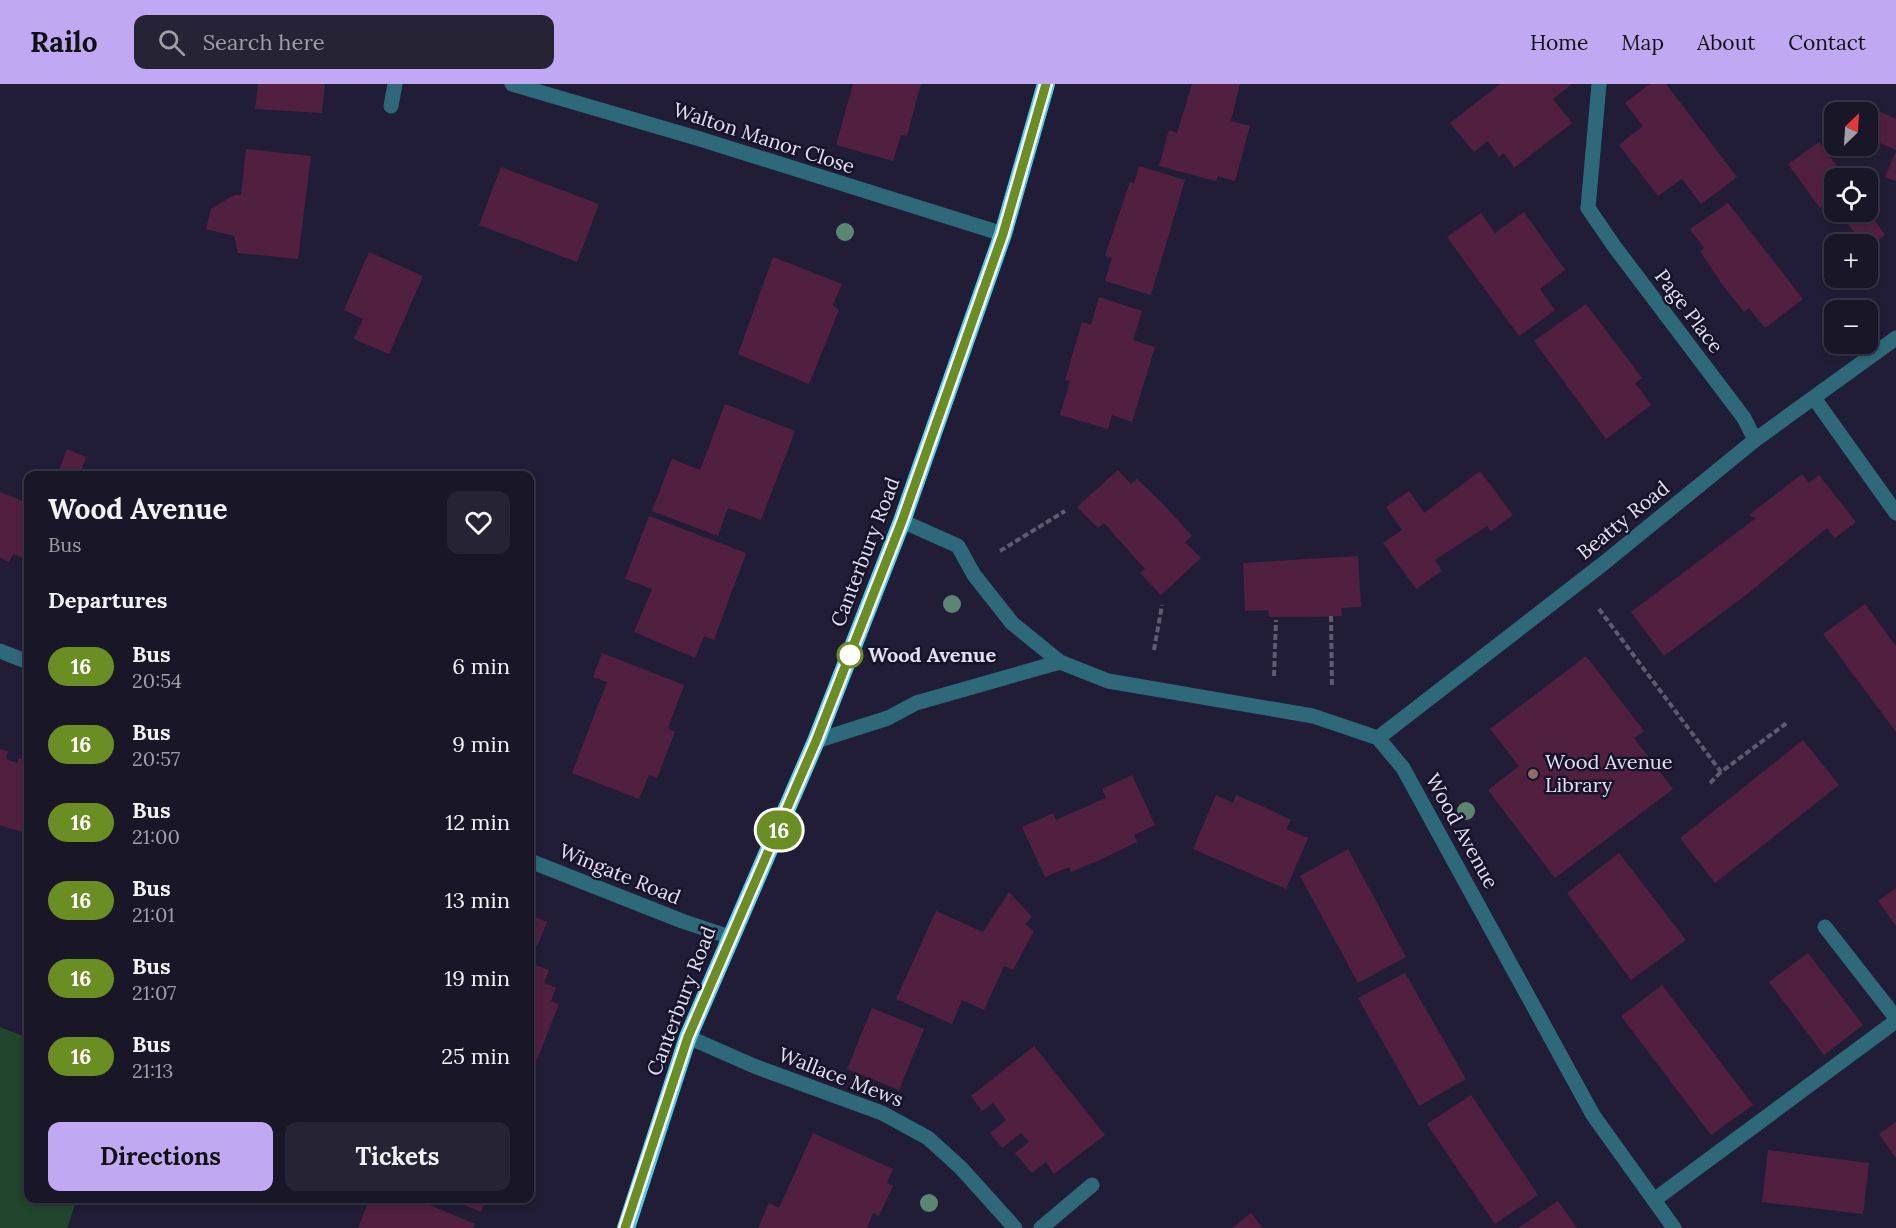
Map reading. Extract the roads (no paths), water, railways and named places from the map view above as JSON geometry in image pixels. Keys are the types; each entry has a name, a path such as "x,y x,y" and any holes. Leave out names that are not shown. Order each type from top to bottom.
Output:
{"highway":[{"name":"Canterbury Road","path":"626,1228 688,1037 816,741 902,521 1003,234 1046,84"}],"street":[{"path":"391,106 395,84"},
{"name":"Walton Manor Close","path":"512,84 700,139 1003,234"},
{"name":"Page Place","path":"1599,84 1588,208 1744,418 1755,440"},
{"name":"Beatty Road","path":"1378,738 1604,563 1755,440 1896,338"},
{"path":"1814,398 1896,513"},
{"path":"902,521 958,546 974,575 1012,623 1060,662 1108,681 1314,716 1378,738"},
{"path":"0,651 24,660"},
{"path":"816,741 888,718 916,703 1060,662"},
{"name":"Wood Avenue","path":"1378,738 1403,768 1593,1115 1674,1228"},
{"name":"Wingate Road","path":"534,863 682,921 730,937"},
{"path":"1654,1200 1896,1020 1825,927"},
{"name":"Wallace Mews","path":"688,1037 764,1070 882,1113 928,1138 961,1168 1015,1228"},
{"path":"1041,1228 1092,1185"}],"place":[{"name":"Wood Avenue","path":"850,655"},
{"name":"Wood Avenue Library","path":"1533,774"}]}
